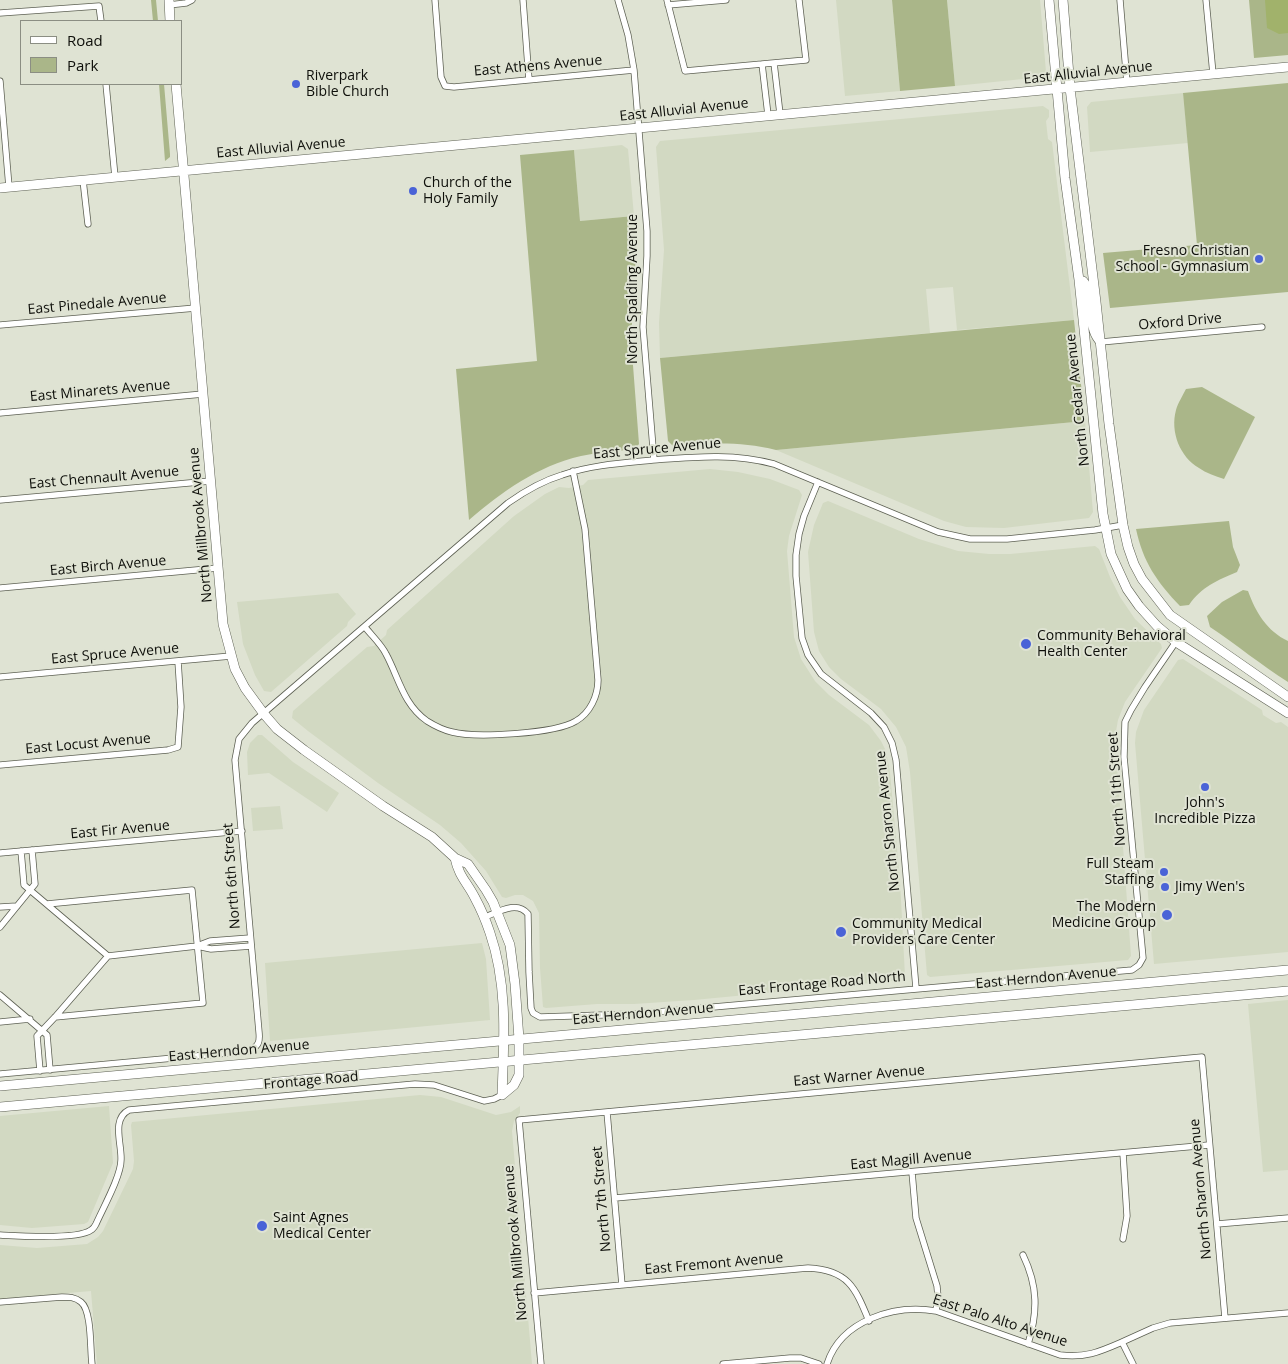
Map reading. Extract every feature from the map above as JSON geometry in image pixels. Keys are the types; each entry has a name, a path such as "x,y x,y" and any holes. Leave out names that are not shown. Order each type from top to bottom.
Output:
{"main road":[{"name":"North Cedar Avenue","path":"1048,0 1065,178 1079,280 1105,528 1111,554 1127,589 1146,615 1176,642 1287,712"},
{"name":"North Cedar Avenue","path":"1063,0 1070,88 1101,342 1109,424 1123,525 1134,564 1142,579 1170,615 1288,697"},
{"path":"169,2 170,20"},
{"name":"East Alluvial Avenue","path":"4,187 1288,67"},
{"name":"North Millbrook Avenue","path":"176,85 223,624 235,669 245,688 264,714 293,743 383,806 432,837 455,858 468,864 486,890 507,935 512,955 519,1039 517,1080 511,1089 502,1095"},
{"path":"1079,280 1083,281 1088,288 1094,333 1101,342"},
{"name":"North Millbrook Avenue","path":"455,858 458,872 475,898 484,917 500,969 504,1040 502,1095"},
{"name":"East Herndon Avenue","path":"0,1086 1288,970"},
{"path":"0,1107 504,1060 1288,991"}],"street":[{"path":"169,2 186,4 192,0"},
{"name":"East Athens Avenue","path":"435,0 441,78 445,86 454,87 634,70"},
{"path":"523,0 529,80"},
{"name":"North Spalding Avenue","path":"618,0 628,35 634,70 648,244 643,327 654,460"},
{"path":"726,0 668,3 684,71 806,60 799,0"},
{"path":"1120,0 1127,83"},
{"path":"1206,0 1213,74"},
{"path":"0,14 99,6 101,20"},
{"path":"774,63 780,114"},
{"path":"762,64 768,115"},
{"path":"0,81 4,187"},
{"path":"106,85 115,177"},
{"path":"83,180 88,224"},
{"name":"East Pinedale Avenue","path":"0,325 196,308"},
{"name":"Oxford Drive","path":"1101,342 1262,327"},
{"name":"East Minarets Avenue","path":"0,413 203,394"},
{"name":"East Spruce Avenue","path":"264,714 508,503 545,481 573,471 606,465 654,460 716,456 743,458 774,464 938,532 970,539 990,540 1123,525"},
{"path":"365,627 382,648 400,689 409,702 426,721 440,729 459,734 484,736 554,729 577,721 594,701 598,680 585,529 573,471"},
{"name":"East Chennault Avenue","path":"0,500 211,481"},
{"name":"North Sharon Avenue","path":"818,482 804,516 796,555 796,576 802,638 808,656 821,674 871,713 884,727 892,744 896,760 916,988"},
{"name":"East Birch Avenue","path":"0,588 218,568"},
{"name":"North 11th Street","path":"1139,965 1143,958 1124,757 1125,728 1130,710 1186,627"},
{"name":"East Spruce Avenue","path":"0,676 231,656"},
{"name":"East Locust Avenue","path":"0,765 168,750 178,747 181,707 178,661"},
{"name":"North 6th Street","path":"50,1070 250,1051 258,1046 260,1032 235,760 239,739 243,732 264,714"},
{"name":"East Fir Avenue","path":"0,853 242,831"},
{"path":"0,927 34,884 32,850"},
{"path":"21,851 24,885 108,956"},
{"path":"47,904 192,890 203,1002 55,1017"},
{"path":"0,907 17,906"},
{"name":"East Frontage Road North","path":"484,917 515,907 522,908 528,914 532,1008 533,1012 540,1017 634,1014 1132,970 1139,965"},
{"path":"40,1071 37,1036 108,956 197,946 210,941 250,938"},
{"path":"197,946 212,949 251,946"},
{"path":"0,995 47,1035 50,1070 0,1074"},
{"path":"0,1022 30,1019"},
{"name":"North Sharon Avenue","path":"1202,1057 1225,1318"},
{"name":"East Warner Avenue","path":"519,1120 1202,1057"},
{"name":"Frontage Road","path":"0,1235 52,1236 79,1234 92,1230 121,1166 119,1120 129,1110 415,1084 434,1085 484,1101 502,1095"},
{"name":"North 7th Street","path":"607,1112 622,1285"},
{"name":"North Millbrook Avenue","path":"519,1120 541,1364"},
{"name":"East Magill Avenue","path":"615,1198 1209,1144"},
{"path":"1123,1153 1127,1216 1123,1239"},
{"path":"912,1172 916,1218 937,1286 936,1311"},
{"path":"1217,1224 1288,1218"},
{"path":"1023,1255 1032,1272 1036,1294 1035,1323 1028,1344"},
{"name":"East Fremont Avenue","path":"534,1293 808,1268 824,1269 848,1281 860,1300 869,1321"},
{"path":"0,1302 70,1297 81,1302 87,1312 92,1364"},
{"name":"East Palo Alto Avenue","path":"827,1364 833,1348 845,1334 869,1321 894,1311 936,1311 1060,1355 1081,1357 1100,1352 1162,1325 1288,1313"},
{"path":"1122,1342 1133,1364"},
{"path":"723,1364 790,1358 801,1358 819,1364"}],"shaded area":[{"path":"836,0 892,0 900,91 845,96"},
{"path":"947,0 1040,0 1046,72 1042,77 955,86"},
{"path":"1265,0 1288,0 1288,33 1279,34 1267,28"},
{"path":"1183,93 1188,143 1090,152 1087,107 1091,102"},
{"path":"1043,106 1049,110 1049,117 1046,121 1048,139 1052,142 1074,320 957,330 953,287 926,289 930,333 660,358 659,323 664,250 656,147 660,141"},
{"path":"622,145 628,149 634,216 580,221 574,150"},
{"path":"1085,421 1093,512 1089,518 1004,528 966,527 944,521 776,450"},
{"path":"710,469 738,472 770,479 799,490 802,495 789,536 787,551 794,637 801,659 815,681 829,695 869,725 886,751 890,773 900,881 905,976 902,980 694,1000 546,1008 543,1007 540,968 539,913 533,901 523,895 502,897 486,871 461,843 440,825 378,783 308,731 292,718 293,711 367,647 374,646 386,635 387,630 514,516 545,494 559,487 569,488 583,485 588,480"},
{"path":"828,501 919,539 958,551 1010,554 1095,546 1099,549 1120,597 1135,619 1161,644 1162,648 1125,702 1118,720 1115,737 1131,956 1128,960 930,977 927,975 910,772 906,747 896,727 881,709 841,679 829,667 819,651 814,632 808,552 814,525 823,503"},
{"path":"338,593 356,614 348,622 347,626 271,692 264,691 255,675 243,644 237,602"},
{"path":"1183,659 1262,710 1263,715 1276,723 1281,722 1288,727 1288,952 1154,964 1135,743 1136,732 1144,710 1178,660"},
{"path":"258,735 262,735 293,762 339,793 327,812 269,773 248,775 247,752 250,743"},
{"path":"280,806 283,829 253,831 251,808"},
{"path":"482,943 486,959 490,1020 270,1041 265,963"},
{"path":"1288,1000 1288,1170 1263,1172 1248,1004"},
{"name":"Saint Agnes Medical Center","path":"420,1095 441,1097 496,1115 511,1112 520,1106 520,1113 514,1121 512,1131 532,1364 97,1364 91,1291 0,1299 0,1245 37,1248 87,1244 98,1237 103,1231 133,1169 132,1122"},
{"path":"109,1106 113,1163 88,1222 84,1224 32,1228 0,1225 0,1116"}],"green space":[{"path":"151,0 156,0 158,20 153,20"},
{"path":"892,0 947,0 955,86 900,91"},
{"path":"1249,0 1288,0 1288,55 1254,58"},
{"path":"1288,83 1288,292 1110,308 1103,253 1197,245 1183,93"},
{"path":"159,85 164,85 170,154 170,157 165,161"},
{"path":"574,150 580,221 634,216 636,254 631,339 639,444 635,449 588,455 565,460 550,466 507,490 469,520 456,369 537,361 520,155"},
{"path":"1074,320 1085,421 776,450 737,444 673,446 668,441 660,358"},
{"path":"1202,387 1255,417 1224,479 1214,476 1192,463 1178,443 1174,427 1176,410 1186,389"},
{"path":"1229,521 1233,547 1240,565 1237,572 1204,589 1189,605 1180,606 1152,571 1143,552 1136,529"},
{"path":"1243,590 1248,591 1255,607 1268,627 1288,641 1288,682 1210,627 1207,616 1222,602"}],"place":[{"name":"Riverpark Bible Church","path":"296,84"},
{"name":"Church of the Holy Family","path":"413,191"},
{"name":"Fresno Christian School - Gymnasium","path":"1259,259"},
{"name":"Community Behavioral Health Center","path":"1026,644"},
{"name":"John's Incredible Pizza","path":"1205,787"},
{"name":"Full Steam Staffing","path":"1164,872"},
{"name":"Jimy Wen's","path":"1165,887"},
{"name":"The Modern Medicine Group","path":"1167,915"},
{"name":"Community Medical Providers Care Center","path":"841,932"},
{"name":"Saint Agnes Medical Center","path":"262,1226"}]}
